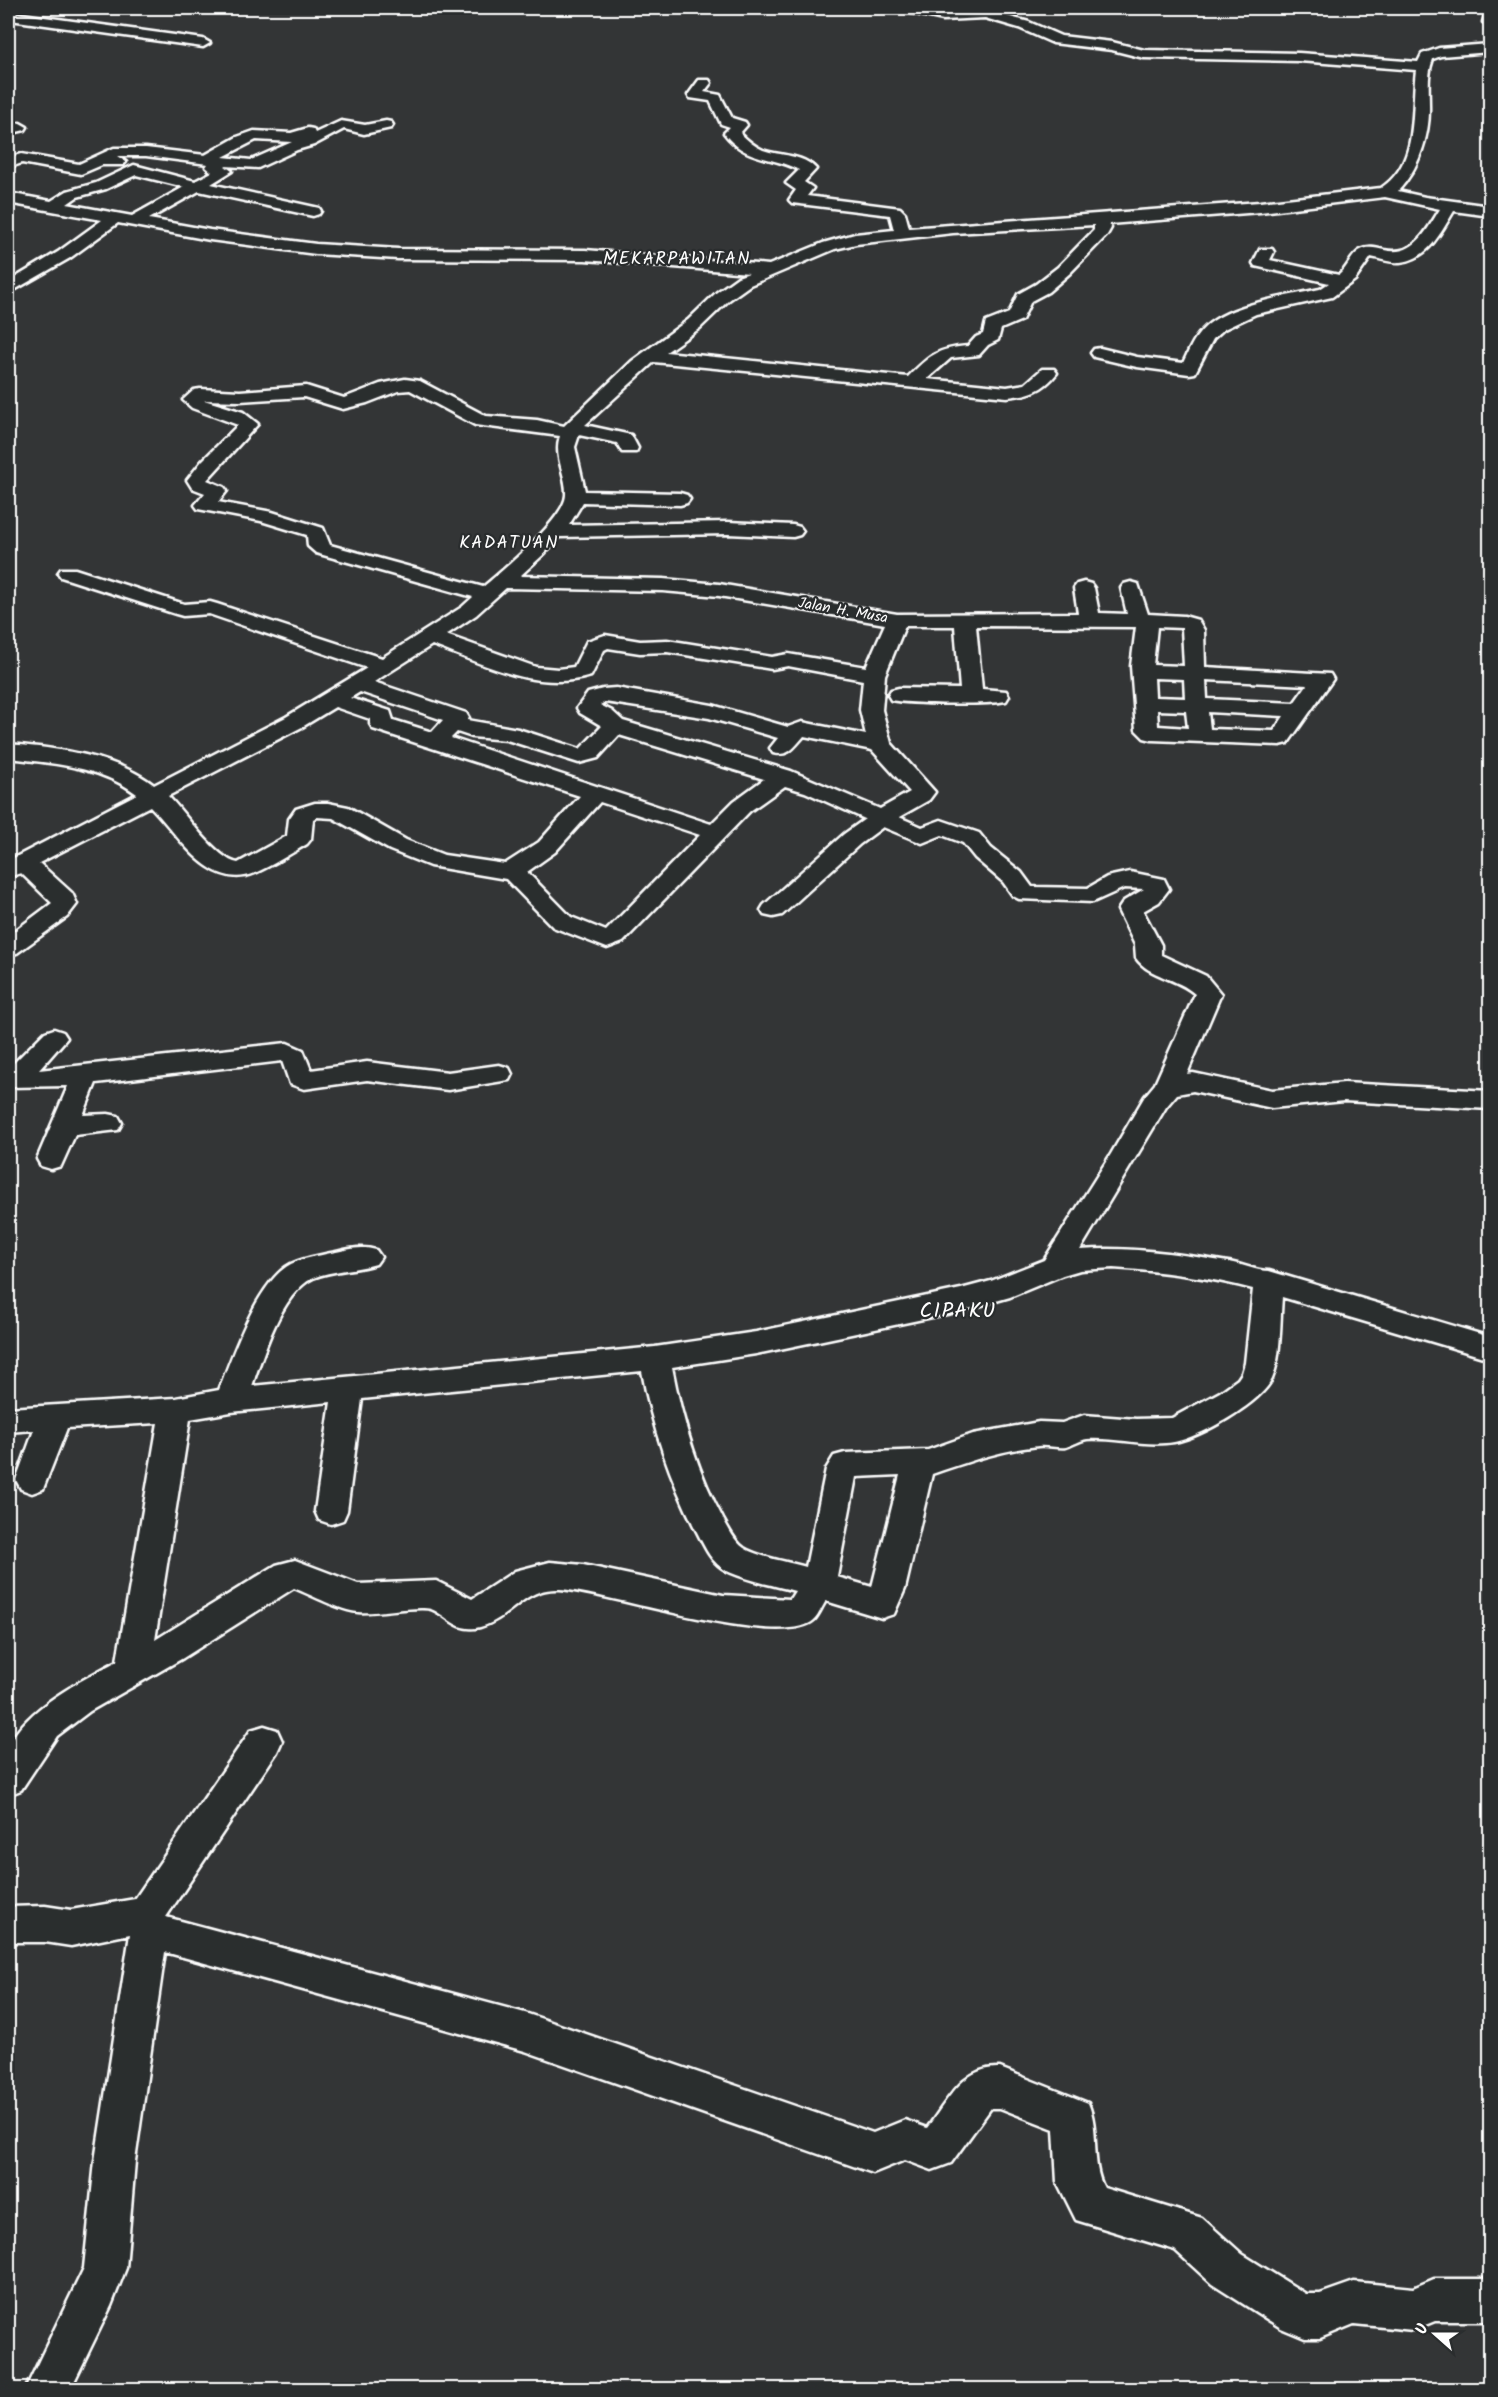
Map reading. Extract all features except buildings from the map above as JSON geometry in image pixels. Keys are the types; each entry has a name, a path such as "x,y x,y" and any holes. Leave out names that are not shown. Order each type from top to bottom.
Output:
{"street":[{"path":"11,19 26,8"},
{"path":"907,8 943,16 985,14 1024,25 1058,40 1112,46 1144,54 1299,57 1424,67"},
{"path":"11,19 203,42"},
{"path":"1385,192 1397,185 1407,168 1421,117 1420,96 1424,67 1430,54 1481,49 1491,43"},
{"path":"1299,57 1341,47"},
{"path":"704,83 695,95 715,98 726,121 740,125 732,134 738,141 754,151 800,163 808,169 794,183 805,188 796,200 894,211 897,213 903,233"},
{"path":"8,163 21,158 81,169 112,152 120,152 162,153 243,166 256,165 344,125 363,130 386,125"},
{"path":"204,161 254,135 292,138 308,132 323,134"},
{"path":"100,160 126,163"},
{"path":"134,221 224,171 214,167 221,162"},
{"path":"56,205 72,194 101,186 134,170 313,211"},
{"path":"10,953 65,904 63,898 16,866 333,699 431,637 496,588 537,550 570,511 576,496 566,447 571,431 649,356 694,324 731,289 838,243 903,233 1271,206 1385,192 1449,206 1491,211"},
{"path":"8,198 264,243 354,253 585,255 771,270"},
{"path":"1100,353 1137,362 1188,369 1206,336 1218,324 1251,310 1324,293 1343,281 1368,252 1401,257 1414,251 1436,228 1449,206"},
{"path":"980,226 986,208"},
{"path":"9,288 64,255 116,217"},
{"path":"912,383 940,357 955,351 973,351 982,341 992,336 992,326 1019,314 1024,298 1042,288 1064,270 1101,232 1103,228 1099,220"},
{"path":"1266,252 1261,263 1343,281"},
{"path":"649,356 1016,392 1030,388 1048,373"},
{"name":"Jalan H. Musa","path":"571,431 482,421 408,384 390,387 350,404 343,404 306,391 240,396 200,394 192,400 210,409 242,418 249,424 208,465 197,480 199,484 217,491 205,505 260,515 316,532 318,546 323,549 496,588 663,585 719,590 897,620 1089,619 1184,622 1191,624 1193,630 1197,673"},
{"path":"571,431 624,439 629,448"},
{"path":"576,496 615,500 680,499"},
{"path":"552,531 728,528 793,531"},
{"path":"68,573 183,610 210,608 383,666"},
{"path":"1084,588 1089,619"},
{"path":"1131,588 1143,620 1143,670 1149,732 1280,738 1322,679 1143,670"},
{"path":"773,910 852,838 923,792 880,745 872,710 874,675 897,620"},
{"path":"965,620 972,697"},
{"path":"431,637 532,673 547,675 564,675 583,671 595,646 605,641 640,647 667,646 774,664 788,660 874,675"},
{"path":"1197,673 1196,705 1200,736"},
{"path":"358,684 455,716 458,719 436,740"},
{"path":"792,735 712,712 616,695 605,694 593,699 588,708 604,716 615,726 813,787 920,835 941,827 969,837 983,853 1012,877 1022,891 1028,894 1090,895 1118,882 1147,882 1157,890 1150,898 1132,906 1130,910 1148,945 1149,958 1188,978 1208,993 1167,1089 1155,1102 1123,1158 1054,1267"},
{"path":"899,696 998,696"},
{"path":"333,699 382,716 381,724 436,740 716,833"},
{"path":"1145,703 1301,710"},
{"path":"454,723 472,730 510,734 573,756 585,756 590,753 615,726"},
{"path":"511,871 562,922 603,940 611,939 773,773 796,730 802,729 880,745"},
{"path":"503,762 530,741"},
{"path":"8,751 99,766 126,777 154,795 219,864 232,870 246,868 300,839 299,822 310,811 322,809 340,812 398,844 439,861 511,871 544,852 594,793"},
{"path":"11,1079 54,1038"},
{"path":"11,1079 50,1079 287,1052 294,1056 300,1078 304,1080 367,1071 448,1081 499,1074"},
{"path":"51,1159 86,1074"},
{"path":"1167,1089 1184,1082 1194,1082 1272,1099 1344,1092 1491,1100"},
{"path":"64,1126 108,1123"},
{"path":"231,1400 262,1324 289,1280 302,1272 366,1257"},
{"path":"8,1420 176,1410 231,1400 655,1358 756,1343 961,1300 1000,1289 1054,1267 1080,1260 1113,1258 1196,1266 1269,1282 1491,1348"},
{"path":"8,1779 45,1725 78,1700 288,1575 295,1574 357,1598 436,1595 462,1612 477,1614 521,1584 548,1576 581,1578 716,1608 750,1613 801,1611 819,1583 842,1467 850,1463 919,1463 937,1460 973,1446 1039,1434 1064,1436 1084,1427 1136,1431 1173,1430 1204,1416 1240,1394 1257,1377 1269,1282"},
{"path":"655,1358 673,1443 697,1502 725,1551 736,1560 819,1583 878,1604 885,1599 919,1463"},
{"path":"331,1511 348,1388"},
{"path":"133,1669 176,1410"},
{"path":"32,1480 56,1418"},
{"path":"47,2390 105,2268 115,2161 148,1923 264,1741"},
{"path":"8,1924 45,1924 71,1928 148,1923 165,1934 525,2032 873,2153 904,2140 932,2150 937,2149 977,2094 987,2087 1000,2088 1074,2116 1078,2182 1091,2205 1187,2233 1227,2269 1296,2313 1305,2316 1320,2316 1354,2303 1413,2309 1434,2300 1491,2300"}],"district":[{"name":"MEKARPAWITAN","path":"677,258"},
{"name":"KADATUAN","path":"509,542"},
{"name":"CIPAKU","path":"958,1310"}]}
